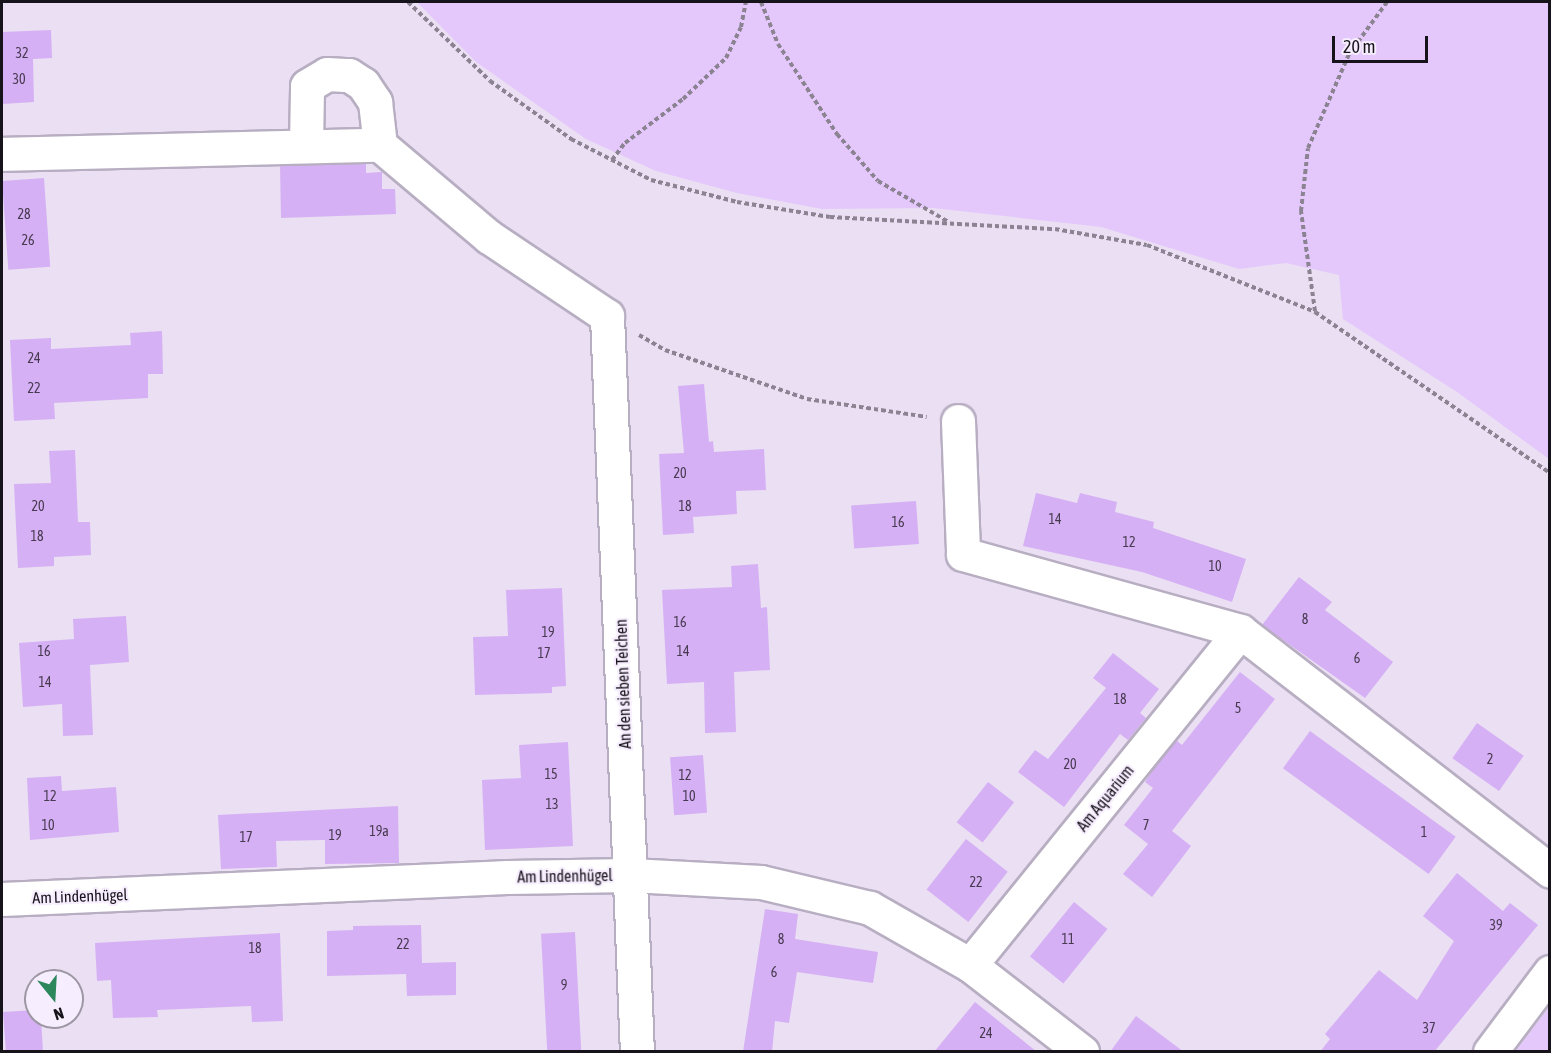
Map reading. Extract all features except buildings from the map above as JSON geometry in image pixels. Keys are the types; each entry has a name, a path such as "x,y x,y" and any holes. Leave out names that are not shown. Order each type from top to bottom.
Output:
{"street":[{"path":"306,146 307,86 327,74 349,75 363,84 375,102 380,145"},
{"path":"2,154 380,145 489,237 608,316"},
{"name":"An den sieben Teichen","path":"608,316 632,875 637,1052"},
{"path":"958,421 963,554 1240,631 1550,871"},
{"name":"Am Aquarium","path":"970,965 1240,631"},
{"name":"Am Lindenhügel","path":"2,899 632,875 761,882 870,908 970,965 1082,1052"},
{"path":"1490,1052 1550,972"}],"path":[{"path":"408,2 490,81 571,139 651,180 737,202 830,217 1055,229 1147,245 1316,312 1550,473"},
{"path":"612,160 625,143 683,99 726,58 741,27 746,2"},
{"path":"761,2 778,44 801,82 844,141 878,181 949,223"},
{"path":"1316,312 1301,211 1308,148 1349,54 1388,2"},
{"path":"608,316 665,350 807,399 958,421"}],"shaded area":[{"path":"417,2 1549,2 1549,459 1457,392 1343,319 1339,275 1286,263 1239,269 1101,227 933,208 822,209 737,193 656,171 586,139 476,62"},
{"path":"1549,1007 1549,1051 1516,1051"}]}
